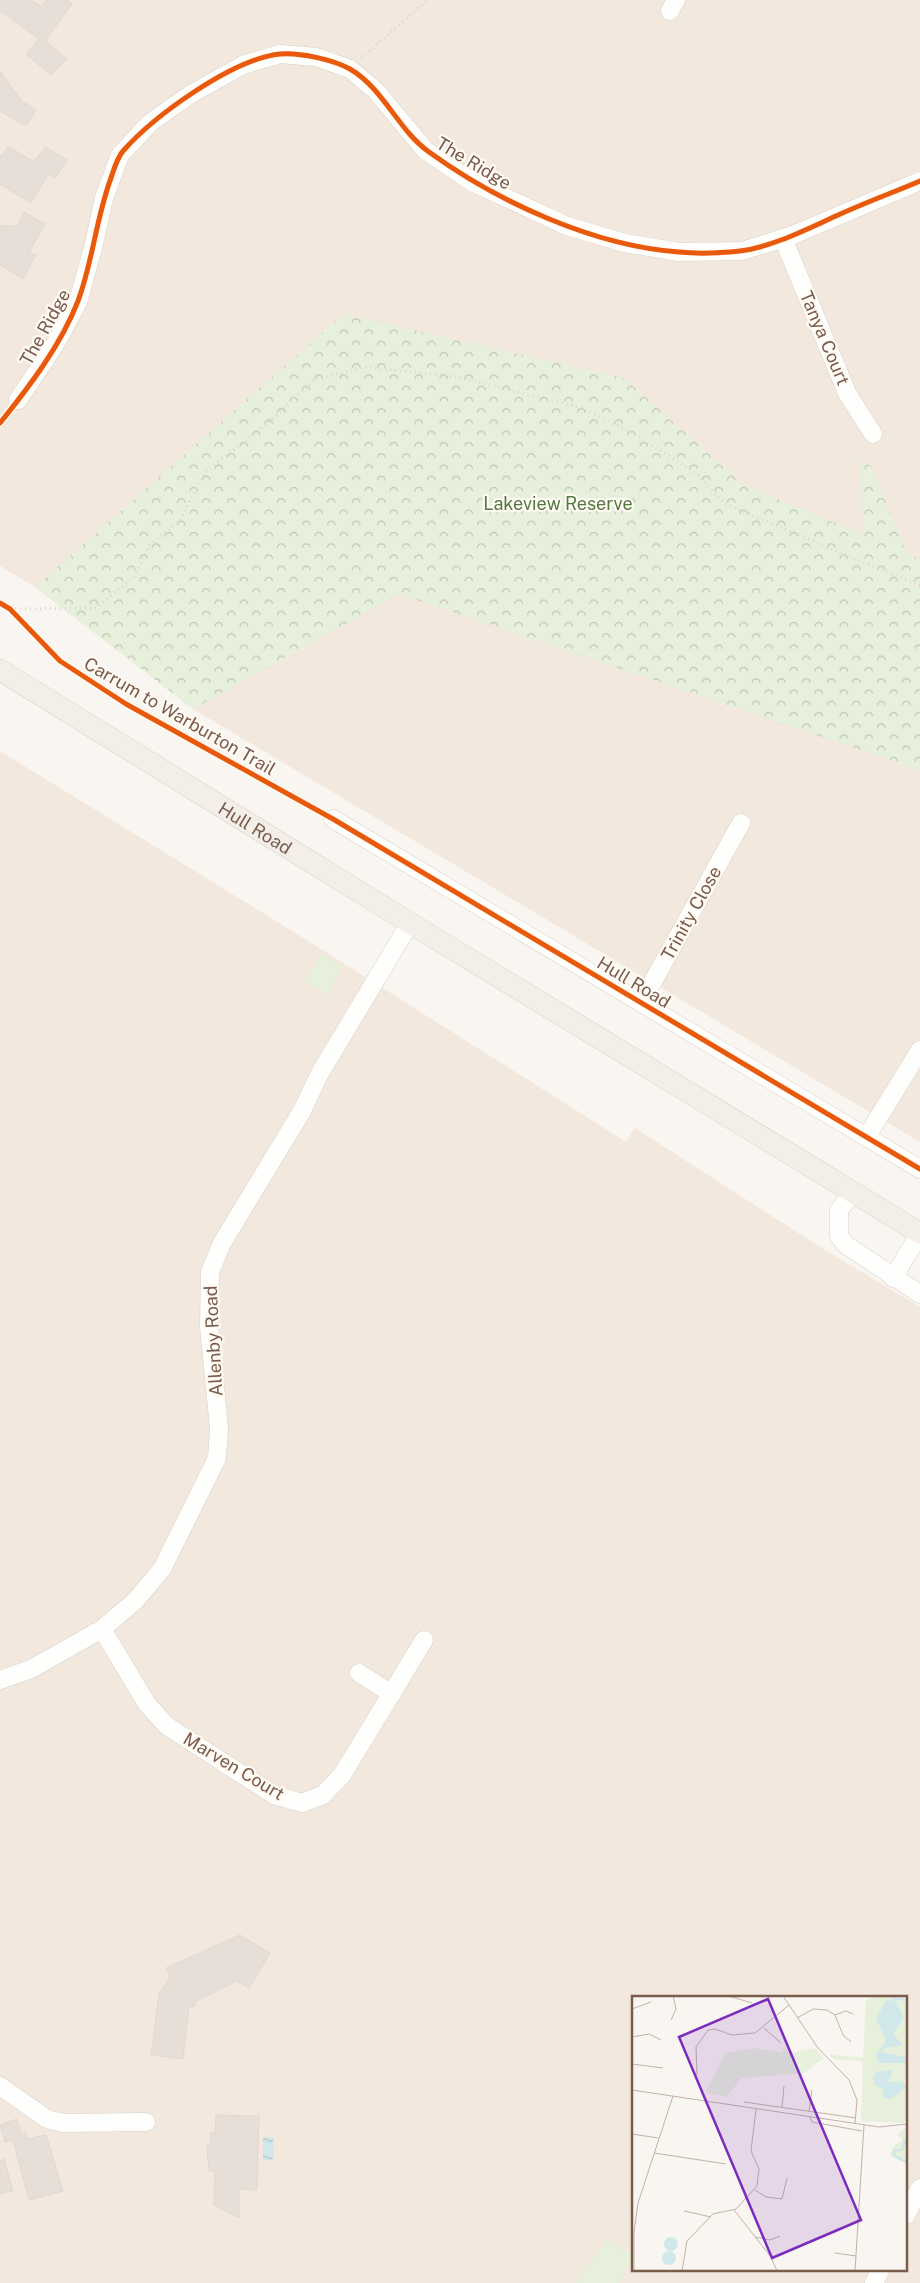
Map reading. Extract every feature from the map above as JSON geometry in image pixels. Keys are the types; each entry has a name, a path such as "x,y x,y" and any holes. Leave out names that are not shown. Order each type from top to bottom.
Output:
{"main road":[{"name":"Hull Road","path":"0,670 410,923 920,1233"}],"street":[{"name":"The Ridge","path":"18,400 56,343 78,302 104,198 120,155 151,122 191,94 243,65 280,54 316,57 350,69 376,91 425,150 472,182 567,226 625,242 679,252 742,251 783,238 920,181"},
{"name":"Tanya Court","path":"783,238 847,393 873,434"},
{"name":"Hull Road","path":"333,819 920,1168"},
{"name":"Trinity Close","path":"641,1003 741,823"},
{"name":"Allenby Road","path":"0,1680 31,1669 102,1629 135,1601 162,1569 218,1458 220,1428 209,1326 210,1272 222,1243 302,1112 320,1074 410,923"},
{"path":"867,1136 920,1050"},
{"path":"854,1192 839,1210 839,1236 846,1245 893,1278 920,1294"},
{"path":"893,1278 920,1233"},
{"name":"Marven Court","path":"102,1629 148,1704 167,1726 274,1795 302,1803 323,1795 342,1775 424,1640"},
{"path":"359,1673 392,1694"},
{"path":"0,2086 47,2118 63,2123 146,2122"},
{"path":"908,2211 920,2188"},
{"path":"874,2283 880,2270"}],"path":[{"path":"350,69 428,0"},
{"path":"7,607 96,608 134,577 150,544 180,520 204,472 267,424 316,379 364,368 458,377 582,408 631,432 696,474 725,504 920,586"},
{"path":"7,607 16,615"}],"shaded area":[{"path":"0,0 920,0 920,1142 193,709 35,587 0,566"},
{"path":"0,751 313,944 626,1142 635,1128 817,1245 920,1307 920,2283 0,2283"}],"green space":[{"name":"Lakeview Reserve","path":"343,314 624,378 744,485 864,535 859,460 871,466 907,554 920,559 920,770 399,594 193,709 35,587"},
{"path":"321,954 343,967 326,995 304,981"},
{"path":"607,2238 632,2255 632,2259 618,2283 576,2283"}],"water":[{"path":"263,2137 274,2138 273,2160 263,2160"}],"building":[{"path":"0,0 31,0 42,7 46,0 67,0 72,4 45,41 67,59 51,75 26,54 39,39 0,11"},
{"path":"0,71 22,101 36,110 26,126 0,111"},
{"path":"8,146 34,162 45,147 67,160 55,178 48,174 31,203 0,184 0,155 2,156"},
{"path":"24,212 45,224 29,252 36,255 23,279 0,265 0,226 18,226"},
{"path":"240,1935 270,1953 249,1988 237,1981 195,2002 194,2007 189,2007 183,2059 151,2055 159,1994 170,1977 166,1968"},
{"path":"216,2115 259,2116 257,2190 239,2189 239,2218 214,2205 215,2171 209,2171 207,2146 210,2146 211,2133 215,2133"},
{"path":"17,2119 21,2134 26,2133 27,2139 46,2135 63,2191 29,2200 13,2140 5,2142 0,2125"},
{"path":"4,2159 13,2191 0,2194 0,2161"}],"cycle path":[{"path":"0,423 44,365 71,317 83,286 106,193 116,164 123,151 154,122 195,91 240,66 261,58 280,54 306,55 350,69 372,87 418,143 485,188 516,204 581,231 647,248 702,253 752,249 789,237 920,181"},
{"name":"Carrum to Warburton Trail","path":"0,603 10,609 60,661 126,704 333,819 920,1169"}]}
